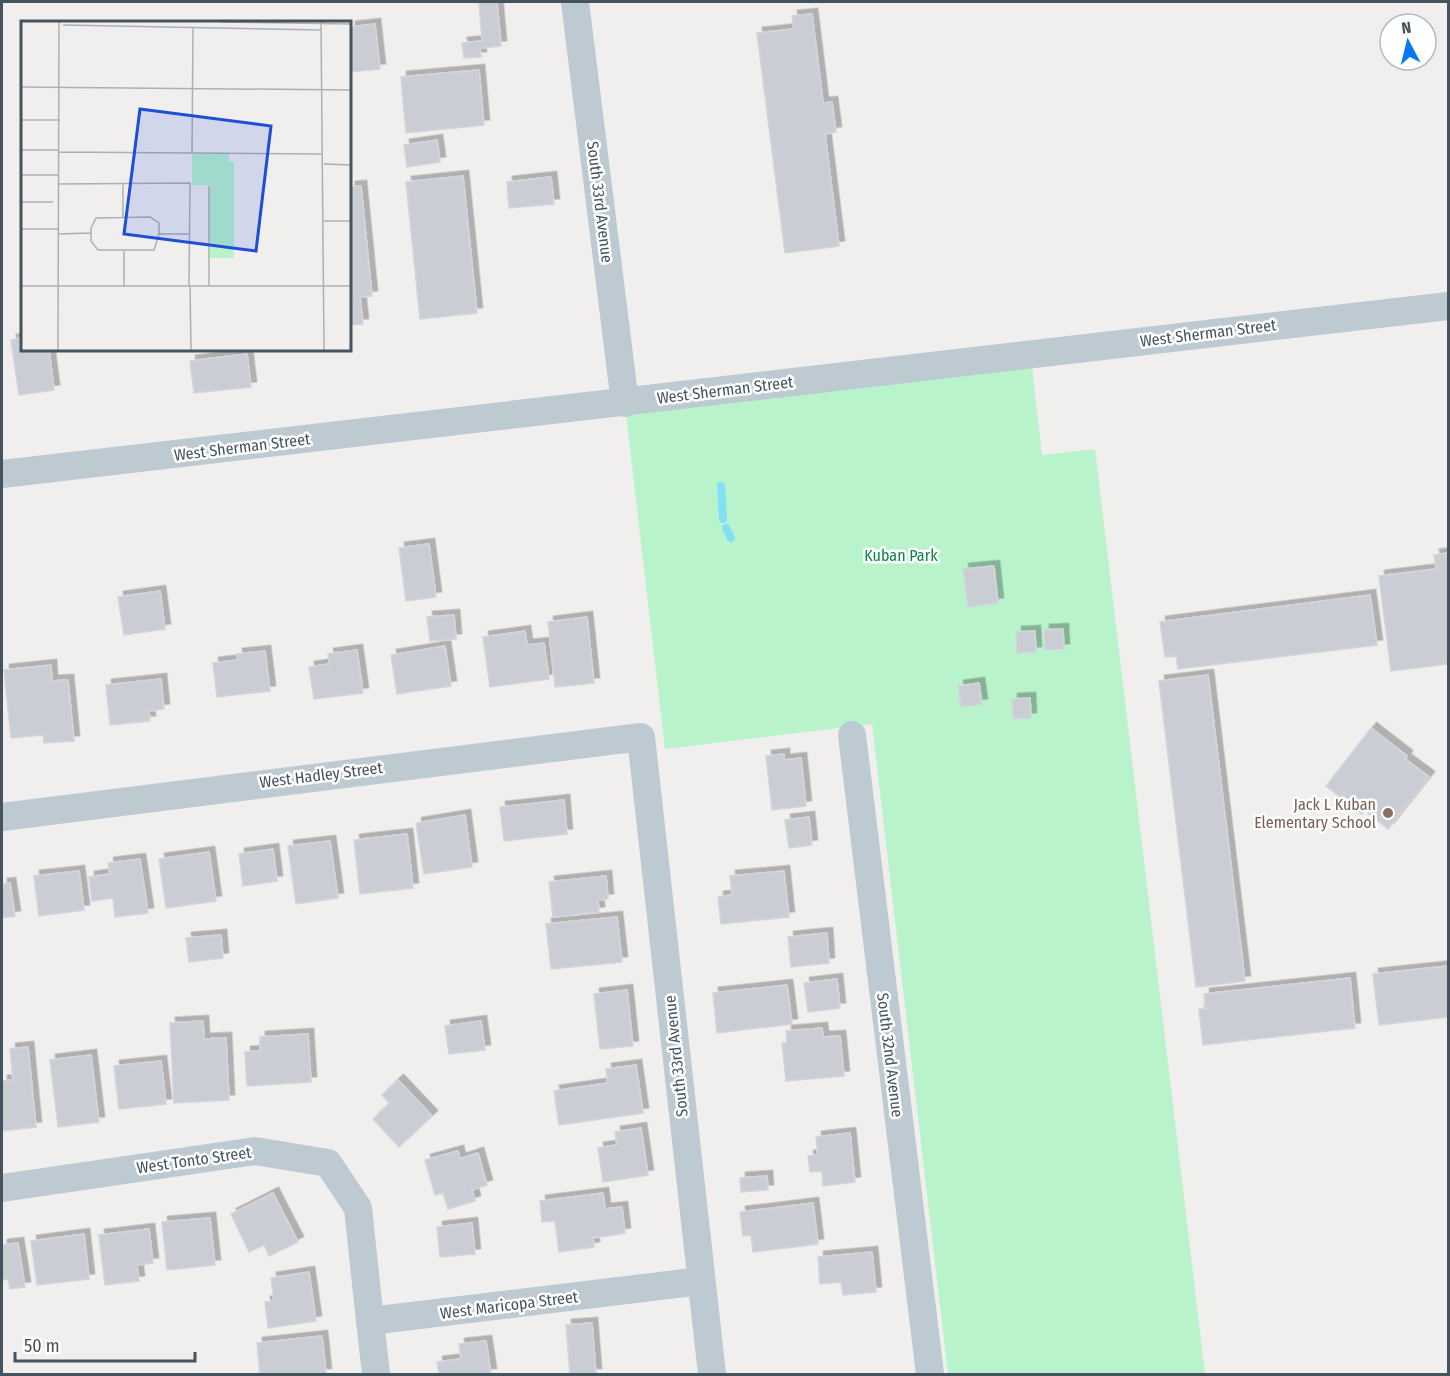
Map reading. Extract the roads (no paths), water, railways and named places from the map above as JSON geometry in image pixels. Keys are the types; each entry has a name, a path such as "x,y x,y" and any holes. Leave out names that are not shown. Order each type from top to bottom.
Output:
{"street":[{"name":"South 33rd Avenue","path":"574,2 626,403"},
{"name":"West Sherman Street","path":"2,474 1449,306"},
{"name":"South 32nd Avenue","path":"852,735 930,1374"},
{"name":"South 33rd Avenue","path":"641,737 712,1374"},
{"name":"West Hadley Street","path":"2,817 641,737"},
{"name":"West Tonto Street","path":"2,1188 255,1151 328,1163 358,1208 370,1320"},
{"name":"West Maricopa Street","path":"370,1320 701,1281"},
{"path":"370,1320 376,1374"}],"waterway":[{"path":"721,486 723,519"},
{"path":"726,528 731,538"}],"place":[{"name":"Jack L Kuban Elementary School","path":"1388,813"}],"park label":[{"name":"Kuban Park","path":"901,555"}]}
